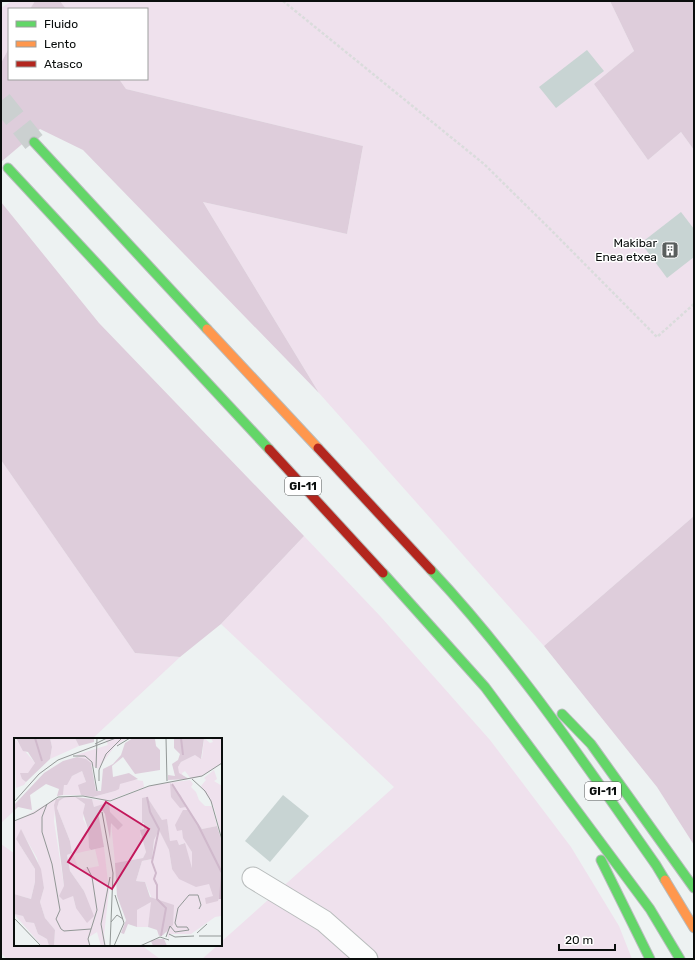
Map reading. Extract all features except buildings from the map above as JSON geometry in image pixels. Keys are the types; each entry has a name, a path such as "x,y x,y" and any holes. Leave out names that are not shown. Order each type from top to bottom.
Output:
{"highway":[{"name":"GI-11","path":"34,142 463,604 507,658 656,865 694,928"},
{"name":"GI-11","path":"8,168 346,532 480,681 650,909 680,959"},
{"path":"507,658 591,744 694,888"},
{"path":"581,817 650,959"}],"street":[{"path":"253,878 324,921 367,959"}],"path":[{"path":"283,1 484,164 657,336 694,304"}],"shaded area":[{"path":"12,1 35,1 31,8 8,8 8,50 1,63 1,8"},
{"path":"35,1 60,1 65,8 31,8"},
{"path":"60,1 610,1 634,51 594,84 648,160 681,132 694,150 694,516 544,646 319,393 203,202 347,234 363,146 126,89 120,80 148,80 148,8 65,8"},
{"path":"610,1 694,1 694,150 681,132 648,160 594,84 634,51"},
{"path":"8,50 8,80 120,80 126,89 363,146 347,234 203,202 319,393 83,150 40,129 1,162 1,63"},
{"path":"1,202 99,323 304,536 221,624 180,657 135,653 1,460"},
{"path":"1,460 135,653 180,657 93,738 14,738 14,811 1,823"},
{"path":"694,516 694,845 657,787 544,646"},
{"path":"304,536 381,617 490,740 571,847 619,926 632,959 202,959 217,946 222,946 222,941 394,787 221,624"},
{"path":"1,844 14,853 14,946 142,946 160,959 7,959 1,953"}],"tunnel":[{"path":"1,101 34,142"}],"traffic: fast":[{"path":"34,142 207,329"},
{"path":"8,168 269,449"},
{"path":"431,570 492,640 549,714 603,789 665,880"},
{"path":"383,573 485,687 650,909 680,959"},
{"path":"562,714 591,744 694,888"},
{"path":"601,860 650,959"}],"traffic: slow":[{"path":"207,329 318,448"},
{"path":"665,880 694,928"}],"traffic: jam":[{"path":"318,448 431,570"},
{"path":"269,449 383,573"}],"place":[{"name":"Makibar Enea etxea","path":"670,250"}]}
